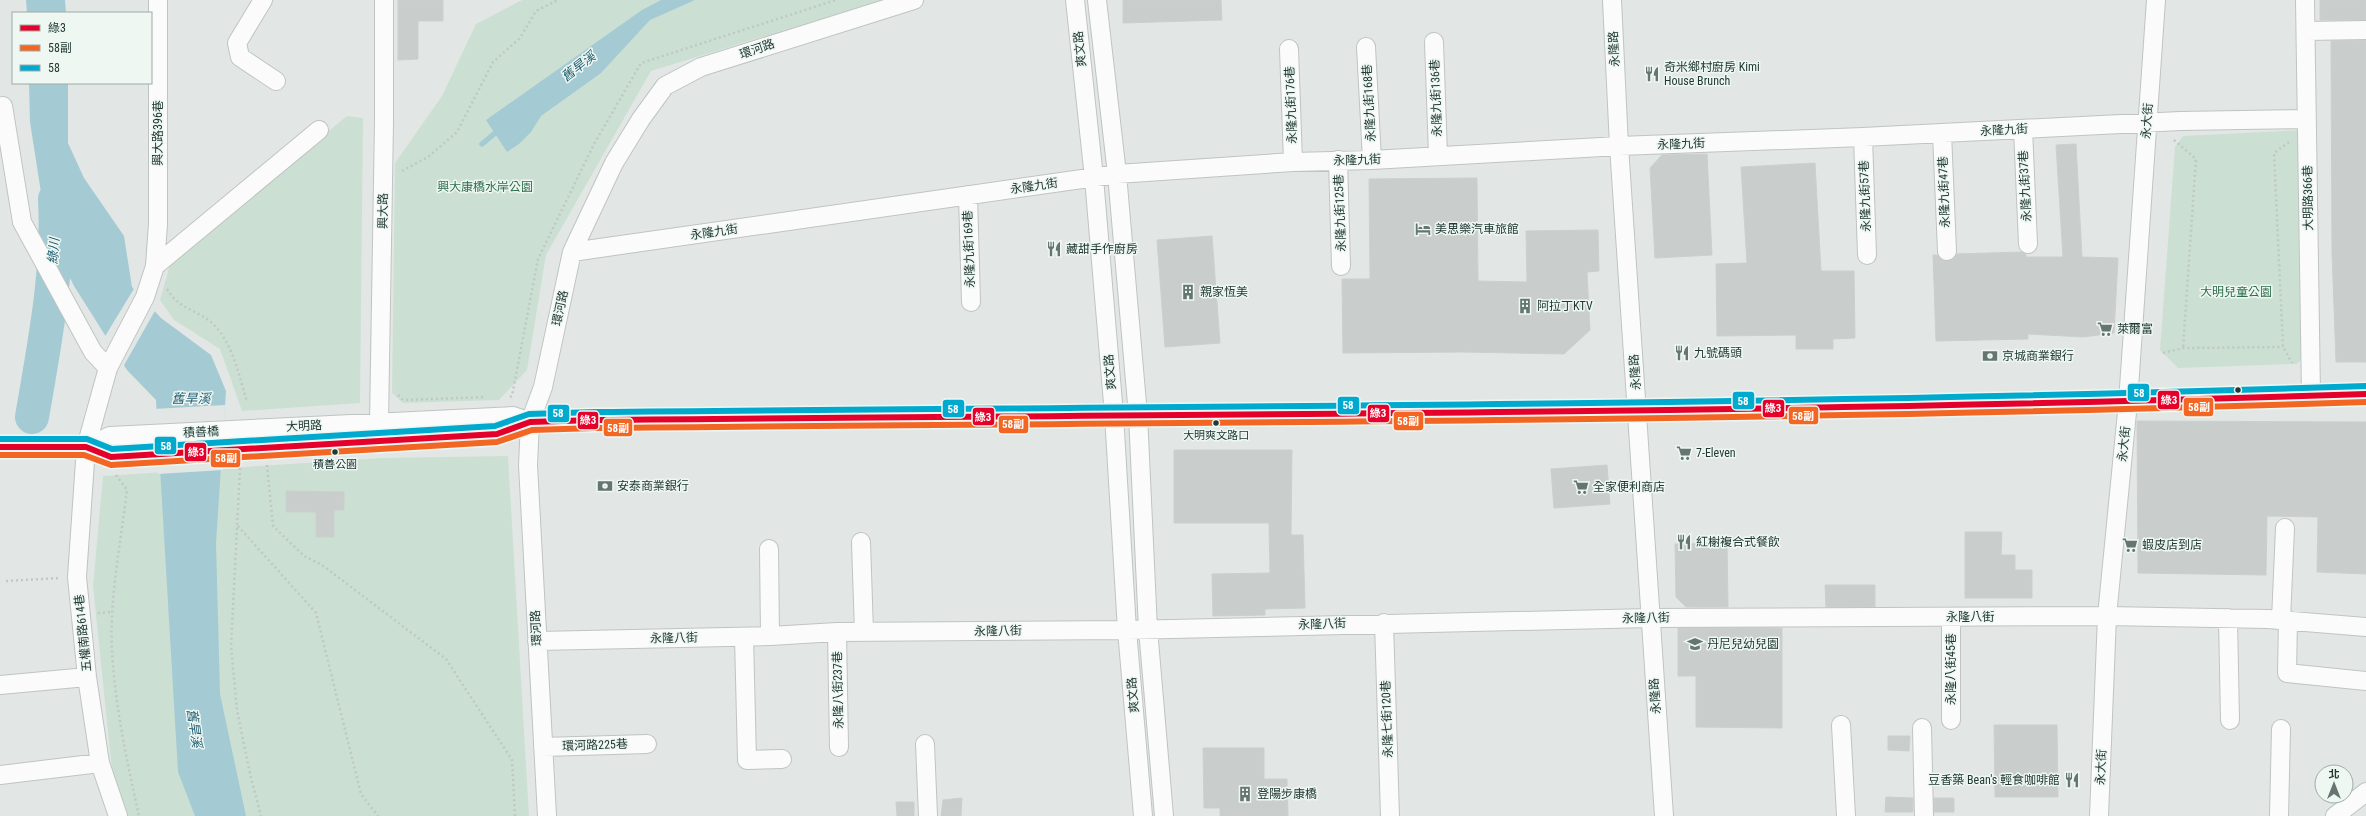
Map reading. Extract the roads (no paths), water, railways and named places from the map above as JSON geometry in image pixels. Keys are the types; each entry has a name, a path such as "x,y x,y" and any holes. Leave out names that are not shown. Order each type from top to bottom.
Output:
{"street":[{"name":"興大路396巷","path":"108,368 145,297 155,266 158,224 158,0"},
{"path":"262,0 237,43 240,57 276,81"},
{"name":"興大路","path":"379,422 384,122 384,0"},
{"name":"環河路","path":"547,816 528,465 530,422 543,387 572,252 614,163 641,119 665,86 709,65 914,0"},
{"name":"爽文路","path":"1075,0 1094,178 1114,415 1127,630 1143,816"},
{"name":"爽文路","path":"1097,0 1117,174 1138,415 1148,629 1164,816"},
{"name":"永隆路","path":"1612,0 1618,146 1664,816"},
{"name":"永大街","path":"2099,816 2107,616 2128,402 2156,0"},
{"name":"大明路366巷","path":"2305,0 2311,395"},
{"path":"2306,31 2366,30"},
{"name":"永隆九街136巷","path":"1434,42 1438,155"},
{"name":"永隆九街168巷","path":"1366,47 1372,160"},
{"name":"永隆九街176巷","path":"1289,49 1293,162"},
{"path":"4,106 22,222 93,352 108,368"},
{"name":"永隆九街","path":"572,252 1117,174 1293,162 1372,160 1438,155 1618,146 1863,137 2147,122 2306,119"},
{"name":"永隆九街37巷","path":"2023,129 2028,244"},
{"path":"155,266 319,130"},
{"name":"永隆九街47巷","path":"1942,133 1947,251"},
{"name":"永隆九街57巷","path":"1863,137 1867,255"},
{"name":"永隆九街125巷","path":"1338,160 1341,266"},
{"name":"永隆九街169巷","path":"968,195 971,302"},
{"name":"五權南路614巷","path":"108,368 86,447 77,577 87,677 100,763 118,816"},
{"name":"大明路","path":"247,448 497,434 530,422 1637,410 2128,402 2366,394"},
{"name":"大明路","path":"244,430 513,416 530,422"},
{"name":"積善橋","path":"86,447 110,436 244,430"},
{"path":"0,447 86,447"},
{"name":"積善橋","path":"86,447 113,465 247,448"},
{"path":"2285,528 2285,620 2287,673 2366,681"},
{"path":"861,542 864,632"},
{"path":"769,549 770,636"},
{"name":"永隆八街","path":"537,641 744,637 837,632 1127,630 1650,618 2107,616 2285,620 2366,627"},
{"name":"永隆八街45巷","path":"1951,617 1951,720"},
{"path":"2228,618 2230,720"},
{"name":"永隆七街120巷","path":"1384,623 1390,816"},
{"name":"永隆八街237巷","path":"837,632 839,747"},
{"path":"744,637 747,760 782,759"},
{"path":"0,685 87,677"},
{"path":"1841,725 1846,816"},
{"path":"1922,728 1924,816"},
{"path":"2279,816 2282,729"},
{"name":"環河路225巷","path":"543,747 647,744"},
{"path":"925,744 928,816"},
{"path":"0,775 100,763"},
{"path":"2335,816 2360,802"}],"water":[{"path":"26,0 65,0 66,12 27,12"},
{"name":"舊旱溪","path":"661,0 695,0 650,20 601,73 541,116 531,132 519,144 507,152 486,120 642,10"},
{"name":"舊旱溪","path":"29,84 68,84 68,143 84,178 124,236 132,287 161,318 211,355 226,391 216,543 220,694 246,816 195,816 178,772 156,400 127,370 74,286 47,231 30,122"}],"waterway":[{"name":"舊旱溪","path":"482,144 500,129"},
{"name":"綠川","path":"32,417 46,336 53,281 56,226 55,199"}],"place":[{"name":"奇米鄉村廚房 Kimi House Brunch","path":"1652,74"},
{"name":"美思樂汽車旅館","path":"1423,229"},
{"name":"藏甜手作廚房","path":"1054,249"},
{"name":"親家恆美","path":"1188,292"},
{"name":"阿拉丁KTV","path":"1525,306"},
{"name":"萊爾富","path":"2105,329"},
{"name":"九號碼頭","path":"1682,353"},
{"name":"京城商業銀行","path":"1990,356"},
{"name":"大明爽文路口","path":"1216,423"},
{"name":"積善公園","path":"335,452"},
{"name":"7-Eleven","path":"1684,453"},
{"name":"安泰商業銀行","path":"605,486"},
{"name":"全家便利商店","path":"1581,487"},
{"name":"紅榭複合式餐飲","path":"1684,542"},
{"name":"蝦皮店到店","path":"2130,545"},
{"name":"丹尼兒幼兒園","path":"1695,644"},
{"name":"豆香築 Bean's 輕食咖啡館","path":"2072,780"},
{"name":"登陽步康橋","path":"1245,794"}],"park label":[{"name":"興大康橋水岸公園","path":"485,187"},
{"name":"大明兒童公園","path":"2236,292"}]}
